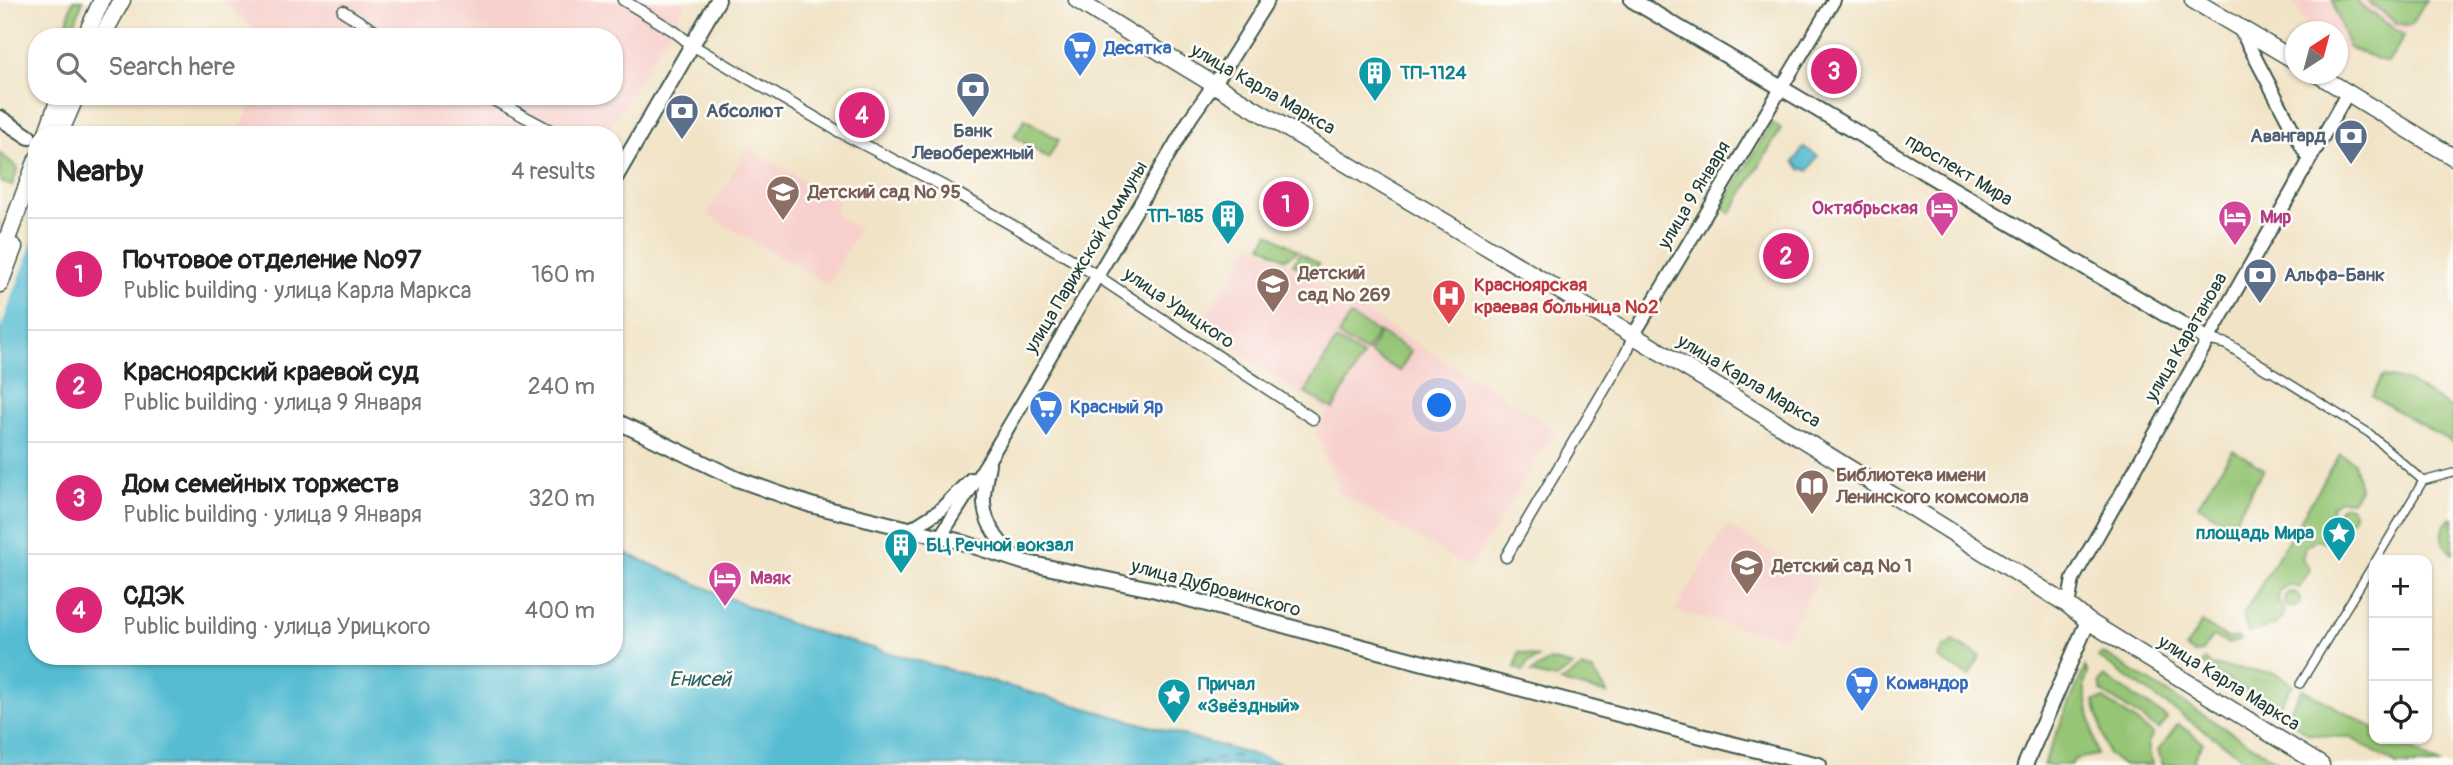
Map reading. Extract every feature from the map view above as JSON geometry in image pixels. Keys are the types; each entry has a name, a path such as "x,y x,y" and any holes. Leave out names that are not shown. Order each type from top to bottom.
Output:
{"main road":[{"path":"107,28 122,0"},
{"path":"623,158 718,0"},
{"name":"улица Карла Маркса","path":"1077,0 1790,430 2068,605 2088,621 2321,765"},
{"name":"проспект Мира","path":"1632,0 2207,339"},
{"path":"2193,0 2285,55"},
{"path":"89,28 98,5"},
{"path":"2334,84 2453,157"},
{"path":"51,126 61,107"},
{"path":"60,126 61,107"},
{"path":"0,118 28,136"},
{"path":"0,258 28,183"},
{"path":"0,284 28,211"},
{"name":"улица Дубровинского","path":"623,424 755,486 811,505 940,537 1018,561 1156,590 1359,646 1819,765"},
{"path":"2025,765 2088,621"}],"street":[{"name":"улица Урицкого","path":"624,0 692,45 838,131 972,202 1098,276 1312,419"},
{"name":"улица Парижской Коммуны","path":"940,537 990,458 1191,117 1268,0"},
{"name":"улица 9 Января","path":"1506,557 1627,351 1633,336 1834,0"},
{"path":"343,11 370,28"},
{"path":"2239,27 2309,160"},
{"name":"улица Каратанова","path":"2068,605 2073,579 2348,92"},
{"path":"503,105 542,126"},
{"name":"проспект Мира","path":"2207,339 2227,344 2269,370"},
{"path":"2269,370 2368,433 2424,481"},
{"path":"909,530 939,511 990,458"},
{"path":"990,458 984,503 987,520 1001,545 1018,561"},
{"path":"2379,555 2424,481 2453,473"},
{"path":"2300,684 2369,572"}],"shaded area":[{"path":"223,0 688,0 611,126 240,126 252,105 623,105 623,28 252,28"},
{"path":"2293,0 2427,0 2388,63 2349,48 2348,50 2348,21 2304,21"},
{"name":"Детский сад № 95","path":"748,148 840,202 834,214 859,229 828,284 707,215"},
{"path":"1252,243 1556,429 1470,568 1340,493 1316,433 1328,412 1199,326"},
{"name":"Детский сад № 1","path":"1727,525 1818,581 1783,638 1675,611"}],"green space":[{"path":"73,0 83,0 73,28 65,28"},
{"path":"2332,0 2354,0 2404,36 2388,63 2349,48 2348,21 2339,21"},
{"path":"2366,0 2426,0 2411,25 2398,24"},
{"path":"1025,119 1059,140 1048,158 1014,136"},
{"path":"1772,123 1781,129 1731,213 1723,208 1724,204"},
{"path":"0,153 18,168 12,186 0,181"},
{"path":"1269,233 1298,251 1285,259 1262,245"},
{"path":"1300,253 1319,264 1312,275 1293,264"},
{"path":"1350,316 1378,332 1366,352 1338,336"},
{"path":"1380,333 1411,351 1400,371 1369,353"},
{"path":"1336,340 1363,356 1333,409 1305,393"},
{"path":"2382,377 2405,380 2453,409 2453,443 2372,396"},
{"path":"2233,450 2264,469 2231,526 2198,505"},
{"path":"2340,454 2354,462 2360,489 2352,501 2340,500 2332,506 2331,516 2338,526 2327,543 2315,540 2305,547 2302,559 2310,570 2299,588 2289,584 2279,591 2278,602 2285,611 2277,624 2248,634 2243,615"},
{"path":"2343,506 2349,506 2354,514 2352,520 2343,522 2338,517 2338,511"},
{"path":"2453,518 2453,554 2445,545 2442,530"},
{"path":"2289,592 2295,592 2300,600 2298,606 2289,608 2284,603 2284,597"},
{"path":"2202,622 2228,639 2238,637 2240,640 2228,644 2213,636 2202,652 2194,653 2186,648"},
{"path":"1953,641 1980,656 1969,676 1938,658 1945,646 1948,648"},
{"path":"1519,652 1538,658 1528,663 1523,671 1515,668"},
{"path":"2103,653 2284,765 2255,765 2245,759 2098,657"},
{"path":"1550,660 1573,666 1555,679 1531,673"},
{"path":"2205,660 2211,665 2275,673 2293,684 2274,713 2247,696 2248,692 2202,664"},
{"path":"2085,667 2088,673 2084,685 2097,755 2075,759 2071,765 2043,765"},
{"path":"1581,668 1593,671 1608,694 1561,682"},
{"path":"2104,676 2167,718 2159,730 2101,691 2099,683"},
{"path":"2302,689 2369,725 2369,744 2403,744 2439,765 2397,765 2351,738 2309,734 2285,718"},
{"path":"2104,699 2153,734 2148,743 2152,765 2122,765 2108,754 2094,701"},
{"path":"2178,724 2203,742 2194,758 2195,765 2163,765 2158,751"}],"water":[{"path":"1804,147 1818,156 1808,171 1803,168 1801,170 1794,162"},
{"name":"Енисей","path":"0,221 28,236 28,665 623,665 623,552 780,620 819,633 1289,765 0,765"}],"pier":[{"path":"0,218 28,231 28,254 0,330"}],"ferry route":[{"path":"1183,765 1251,753"}],"place":[{"name":"Дом семейных торжеств","path":"1834,71"},
{"name":"Десятка","path":"1080,78"},
{"name":"ТП-1124","path":"1375,103"},
{"name":"СДЭК","path":"862,115"},
{"name":"Банк Левобережный","path":"973,119"},
{"name":"Абсолют","path":"682,141"},
{"name":"Авангард","path":"2351,166"},
{"name":"Почтовое отделение №97","path":"1286,204"},
{"name":"Детский сад № 95","path":"783,222"},
{"name":"Октябрьская","path":"1942,238"},
{"name":"ТП-185","path":"1228,246"},
{"name":"Мир","path":"2235,247"},
{"name":"Красноярский краевой суд","path":"1786,256"},
{"name":"Альфа-Банк","path":"2260,305"},
{"name":"Детский сад № 269","path":"1273,314"},
{"name":"Красноярская краевая больница №2","path":"1449,326"},
{"name":"Красный Яр","path":"1046,437"},
{"name":"Библиотека имени Ленинского комсомола","path":"1812,516"},
{"name":"площадь Мира","path":"2339,563"},
{"name":"БЦ Речной вокзал","path":"901,575"},
{"name":"Детский сад № 1","path":"1747,596"},
{"name":"Маяк","path":"725,608"},
{"name":"Командор","path":"1862,713"},
{"name":"Причал «Звёздный»","path":"1174,725"}]}
